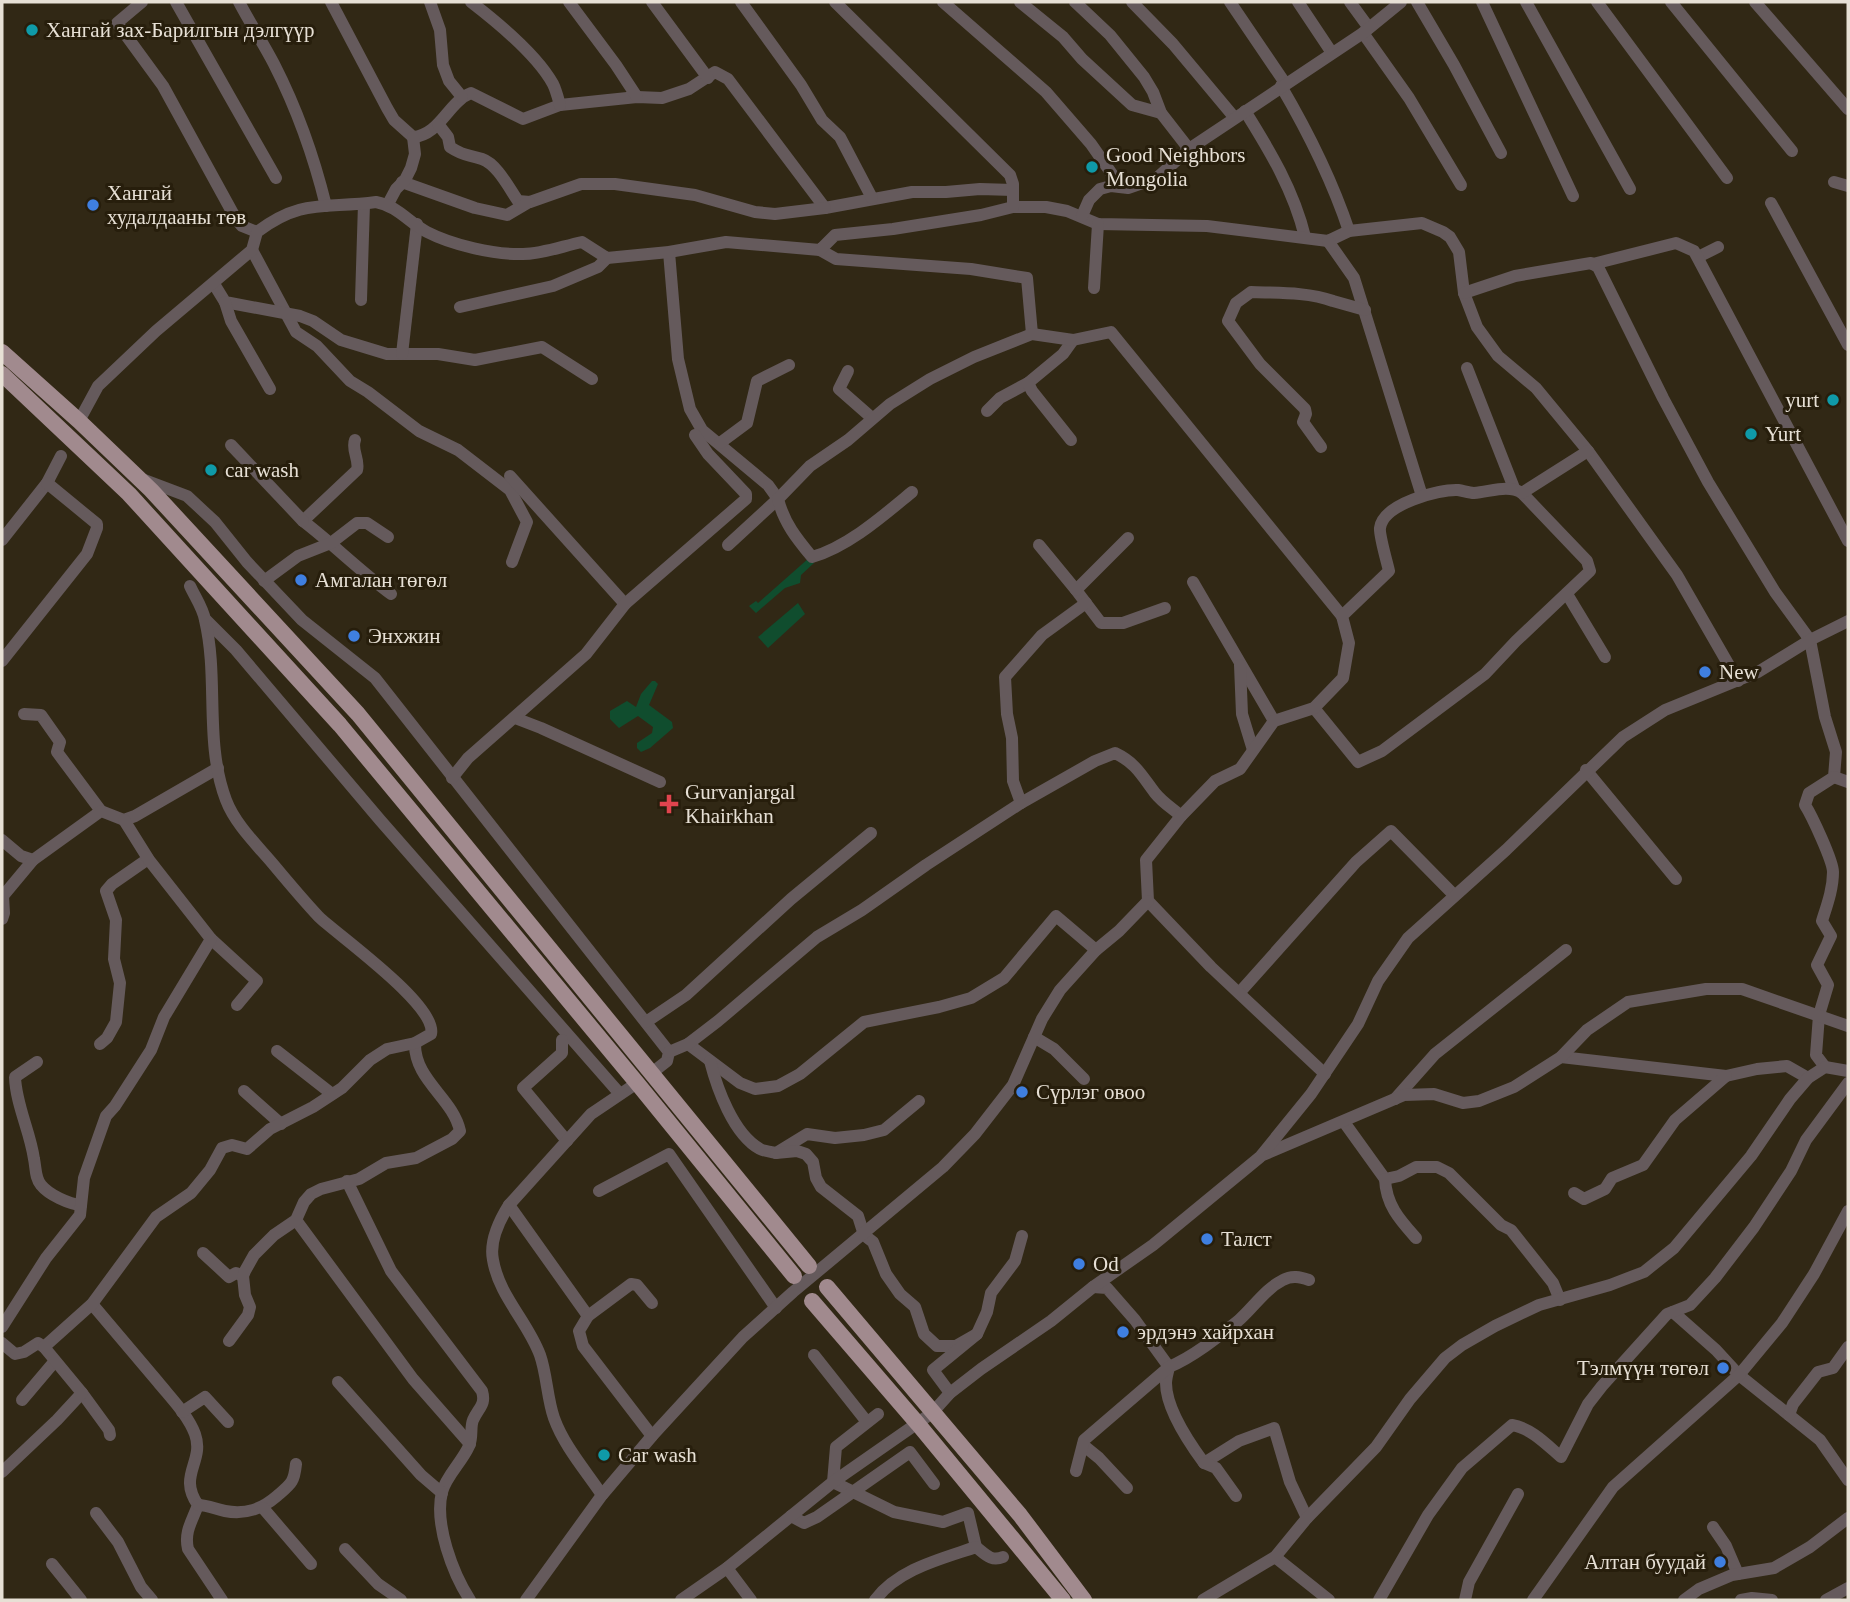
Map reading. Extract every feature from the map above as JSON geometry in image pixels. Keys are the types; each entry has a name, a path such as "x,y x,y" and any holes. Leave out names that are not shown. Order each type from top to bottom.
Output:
{"main road":[{"path":"2,352 138,478 358,714 809,1266"},
{"path":"2,374 129,494 322,705 794,1276"},
{"path":"827,1287 1020,1515 1084,1600"},
{"path":"812,1301 918,1424 1063,1600"}],"street":[{"path":"142,2 117,23 168,95 236,219 242,226 257,232"},
{"path":"176,2 247,122 276,178"},
{"path":"239,2 266,48 289,96 309,144 326,206"},
{"path":"331,2 394,120 413,137 415,154 411,168 388,204"},
{"path":"430,2 440,30 443,65 449,81 462,97"},
{"path":"471,2 506,29 543,71 553,84 560,105"},
{"path":"569,2 637,97"},
{"path":"652,2 708,78"},
{"path":"741,2 801,85 822,120 840,137 872,198"},
{"path":"835,2 1010,175 1013,207"},
{"path":"943,2 1046,92 1091,144 1121,187"},
{"path":"1020,2 1063,37 1082,59 1132,105 1161,113"},
{"path":"1075,2 1110,35 1144,77 1161,113 1189,149"},
{"path":"1132,2 1240,114 1269,149 1291,194 1305,237"},
{"path":"1230,2 1283,85 1304,125 1337,196 1349,231"},
{"path":"1298,2 1332,53"},
{"path":"1350,2 1461,185"},
{"path":"1083,216 1093,194 1111,186 1128,188 1157,178 1189,149 1366,30 1401,2"},
{"path":"1417,2 1501,153"},
{"path":"1482,2 1573,196"},
{"path":"1526,2 1630,190"},
{"path":"1597,2 1727,178"},
{"path":"1671,2 1792,151"},
{"path":"1755,2 1848,109"},
{"path":"413,137 425,134 438,124 462,97 471,93 523,119 560,105 637,97 662,98 689,89 715,72 728,79 825,208"},
{"path":"438,124 448,138 450,148 464,156 484,159 494,167 518,201 530,202"},
{"path":"402,182 475,208 508,215 530,202 581,184 615,184 695,195 755,212 775,214 912,192 1013,190"},
{"path":"1834,182 1848,186"},
{"path":"79,421 98,386 156,331 252,250 257,232 281,215 303,208 376,202 388,204 425,231 448,241 498,253 525,254 582,242 607,258 726,243 820,250 836,259 971,270 1027,278 1032,334"},
{"path":"1771,203 1848,345"},
{"path":"362,300 364,204"},
{"path":"820,250 835,234 893,229 1013,207 1046,207 1083,216 1098,224 1207,226 1328,241 1349,231 1422,223 1435,228 1450,237 1459,252 1464,293 1477,327 1498,356 1536,388 1588,451 1677,575 1738,681"},
{"path":"402,354 417,224"},
{"path":"1094,288 1098,224"},
{"path":"1328,241 1354,278 1422,496"},
{"path":"1464,293 1515,276 1593,264 1676,243 1694,251 1848,541"},
{"path":"1698,257 1718,247"},
{"path":"252,250 296,332 317,346 350,380 419,432 458,450 510,490 527,522 512,562"},
{"path":"669,252 673,320 684,390 690,409 702,430 768,485 778,499 781,514 787,524 812,557 822,554 871,525 912,492"},
{"path":"460,307 553,286 598,267 607,258"},
{"path":"1593,264 1598,267 1708,482 1775,593 1810,640 1825,717 1836,752 1834,777"},
{"path":"214,284 271,389"},
{"path":"1321,447 1303,422 1305,409 1260,364 1228,321 1236,303 1251,292 1286,293 1333,300 1343,306 1365,310"},
{"path":"225,302 284,312 313,321 341,340 374,351 438,354 475,360 542,348 592,379"},
{"path":"728,545 759,519 810,466 848,440 872,418 930,379 974,357 1032,334 1073,340 1111,332 1342,616 1349,643 1343,678 1314,708 1274,721 1240,769 1215,782 1181,816 1146,860 1148,901 1211,967 1325,1074"},
{"path":"987,411 1000,398 1028,383 1063,354 1073,340"},
{"path":"720,443 747,423 757,381 789,365"},
{"path":"1314,708 1358,762 1382,751 1485,674 1590,571 1591,567 1518,490 1467,368"},
{"path":"848,371 839,389 872,418"},
{"path":"1028,383 1071,440"},
{"path":"452,778 468,758 586,654 625,604 746,499 746,494 708,454 695,435"},
{"path":"303,521 357,471 358,462 353,444 355,440"},
{"path":"231,445 303,521 391,594"},
{"path":"1342,616 1389,571 1380,528 1387,514 1402,503 1422,496 1457,490 1471,493 1518,490 1588,451"},
{"path":"2,540 47,483 61,457"},
{"path":"510,476 625,604"},
{"path":"138,478 187,496 215,522 264,581 303,620 375,678 669,1052"},
{"path":"2,661 87,554 97,528 97,524 47,483"},
{"path":"264,581 298,555 331,542 362,522 368,523 387,537"},
{"path":"1076,590 1128,538"},
{"path":"1039,545 1101,623 1123,624 1165,607"},
{"path":"1193,582 1274,721"},
{"path":"190,586 205,618 236,650 380,820 620,1094"},
{"path":"1567,594 1605,657"},
{"path":"1021,803 1013,781 1012,738 1007,713 1005,677 1042,635 1086,603"},
{"path":"44,1347 92,1304 156,1217 191,1193 210,1170 222,1148 232,1145 247,1149 270,1129 332,1094 355,1077 370,1060 387,1049 415,1043 431,1034 428,1018 388,973 321,918 290,885 241,825 226,802 213,739 213,693 205,618"},
{"path":"681,1600 727,1568 834,1482 918,1424 950,1393 1153,1245 1260,1157 1301,1110 1358,1024 1378,981 1408,937 1506,850 1623,737 1665,710 1758,672 1810,640 1848,621"},
{"path":"1240,663 1241,714 1253,750"},
{"path":"23,714 41,715 60,742 57,752 101,811 124,820 148,859 211,939 257,982 237,1004"},
{"path":"515,718 660,782"},
{"path":"669,1052 688,1044 749,997 817,937 862,910 1021,803 1115,753 1145,775 1156,794 1181,816"},
{"path":"124,820 218,768"},
{"path":"1586,770 1676,879"},
{"path":"1834,777 1848,782"},
{"path":"1825,1067 1816,1055 1819,1015 1828,985 1817,965 1831,936 1822,921 1831,891 1833,869 1805,804 1809,793 1834,777"},
{"path":"2,919 3,896 33,860 101,811"},
{"path":"1240,992 1356,862 1391,831 1454,895"},
{"path":"646,1022 686,995 791,899 871,833"},
{"path":"2,840 20,856 33,860"},
{"path":"100,1044 107,1038 116,1022 120,983 114,959 116,920 106,891 148,859"},
{"path":"526,1600 603,1495 652,1436 743,1337 943,1167 975,1134 1013,1085 1034,1037 1060,990 1096,950 1148,901"},
{"path":"688,1044 740,1083 755,1089 778,1086 800,1074 864,1022 971,998 1004,978 1056,916 1096,950"},
{"path":"2,1327 6,1311 80,1215 84,1178 106,1116 151,1050 164,1017 211,939"},
{"path":"1394,1099 1435,1054 1566,950"},
{"path":"1260,1157 1394,1099 1421,1093 1463,1103 1479,1101 1514,1087 1561,1057 1587,1030 1628,1002 1706,989 1742,989 1848,1026"},
{"path":"1034,1037 1054,1049 1084,1079"},
{"path":"562,1040 562,1053 523,1088 567,1141"},
{"path":"229,1341 248,1315 250,1307 243,1276 254,1255 274,1235 296,1220 303,1202 321,1189 359,1178 386,1163 416,1158 452,1139 460,1131 457,1119 419,1067 415,1043"},
{"path":"277,1051 332,1094"},
{"path":"653,1072 667,1061 669,1052"},
{"path":"1561,1057 1726,1076 1787,1066 1808,1078"},
{"path":"709,1060 716,1085 734,1121 761,1150 776,1153 797,1151 806,1154 813,1162 816,1178 821,1186 858,1216 864,1235 873,1242 886,1274 900,1294 915,1307 924,1334 937,1346 956,1346 977,1334"},
{"path":"37,1062 15,1077 16,1091 30,1133 36,1177 46,1189 65,1200 81,1205"},
{"path":"1203,1600 1275,1557 1307,1518 1376,1447 1409,1399 1445,1358 1495,1326 1539,1305 1610,1285 1644,1272 1674,1248 1751,1156 1790,1099 1808,1078 1825,1067 1848,1071"},
{"path":"1574,1193 1584,1199 1590,1197 1605,1189 1612,1178 1643,1165 1675,1120 1726,1076"},
{"path":"603,1495 563,1437 554,1419 540,1356 497,1277 492,1257 499,1220 509,1205 591,1114 637,1083"},
{"path":"1379,1600 1427,1514 1462,1468 1512,1425 1520,1426 1561,1457 1595,1395 1667,1314 1690,1305 1755,1227 1791,1171 1806,1140 1848,1083"},
{"path":"244,1091 281,1124"},
{"path":"776,1153 807,1135 835,1138 884,1130 919,1101"},
{"path":"1344,1122 1385,1180 1385,1195 1395,1215 1416,1238"},
{"path":"599,1191 669,1154 776,1308"},
{"path":"1385,1180 1425,1165 1449,1173 1502,1226 1511,1230 1547,1276 1560,1300"},
{"path":"347,1181 391,1271 482,1391 484,1404 472,1422 470,1444 442,1493 443,1532 449,1560 470,1600"},
{"path":"509,1205 588,1316"},
{"path":"1533,1600 1613,1487 1739,1376 1782,1323 1814,1274 1848,1211"},
{"path":"296,1220 413,1379 470,1444"},
{"path":"950,1393 933,1370 977,1334 987,1312 991,1293 1015,1261 1022,1236"},
{"path":"203,1253 229,1277 236,1273 243,1276"},
{"path":"1076,1471 1084,1440 1169,1367 1181,1362 1238,1320 1284,1279 1296,1276 1310,1280"},
{"path":"652,1303 637,1285 631,1284 588,1316 579,1331 580,1339 652,1436"},
{"path":"1093,1287 1107,1288 1135,1320 1169,1367 1166,1384 1183,1434 1204,1463 1216,1468 1236,1496"},
{"path":"92,1304 182,1412 194,1432 199,1447 190,1478 190,1493 198,1505"},
{"path":"1674,1312 1716,1350 1739,1376 1820,1440 1848,1480"},
{"path":"2,1343 15,1354 38,1343 44,1347 82,1393 110,1435"},
{"path":"1789,1415 1793,1404 1818,1372 1833,1368 1848,1347"},
{"path":"814,1355 872,1418 836,1447 834,1482"},
{"path":"22,1401 55,1361"},
{"path":"338,1382 421,1475 442,1493"},
{"path":"2,1472 82,1393"},
{"path":"182,1412 205,1397 228,1422"},
{"path":"1204,1463 1239,1441 1274,1428 1290,1482 1307,1518"},
{"path":"1083,1445 1127,1488"},
{"path":"791,1516 804,1523 817,1517 911,1452 934,1484"},
{"path":"198,1505 238,1512 263,1508 292,1483 296,1464"},
{"path":"834,1482 894,1512 943,1522 968,1513 976,1547 990,1558 996,1560 1003,1557"},
{"path":"1465,1600 1469,1582 1518,1494"},
{"path":"198,1505 187,1530 188,1549 222,1600"},
{"path":"263,1508 311,1564"},
{"path":"96,1513 118,1542 141,1587 152,1600"},
{"path":"1684,1600 1699,1589 1738,1574 1774,1568 1810,1547 1848,1518"},
{"path":"1713,1527 1726,1546 1738,1574"},
{"path":"875,1600 886,1586 922,1566 976,1547"},
{"path":"345,1549 378,1584 401,1600"},
{"path":"1275,1557 1329,1600"},
{"path":"52,1564 81,1600"},
{"path":"727,1568 751,1600"},
{"path":"1826,1600 1848,1588"},
{"path":"1741,1600 1772,1600"}],"green space":[{"path":"809,558 814,563 801,575 800,583 785,588 756,613 749,606 756,601 758,603"},
{"path":"798,603 805,614 768,648 758,637"},
{"path":"652,681 658,684 649,705 672,722 673,728 650,748 641,752 637,743 652,733 653,727 638,716 619,728 610,719 610,711 627,701 636,707 641,694"}],"place":[{"name":"Хангай зах-Барилгын дэлгүүр","path":"32,30"},
{"name":"Good Neighbors Mongolia","path":"1092,167"},
{"name":"Хангай худалдааны төв","path":"93,205"},
{"name":"yurt","path":"1833,400"},
{"name":"Yurt","path":"1751,434"},
{"name":"car wash","path":"211,470"},
{"name":"Амгалан төгөл","path":"301,580"},
{"name":"Энхжин","path":"354,636"},
{"name":"New","path":"1705,672"},
{"name":"Gurvanjargal Khairkhan","path":"669,804"},
{"name":"Сүрлэг овоо","path":"1022,1092"},
{"name":"Талст","path":"1207,1239"},
{"name":"Od","path":"1079,1264"},
{"name":"эрдэнэ хайрхан","path":"1123,1332"},
{"name":"Тэлмүүн төгөл","path":"1723,1368"},
{"name":"Car wash","path":"604,1455"},
{"name":"Алтан буудай","path":"1720,1562"}]}
